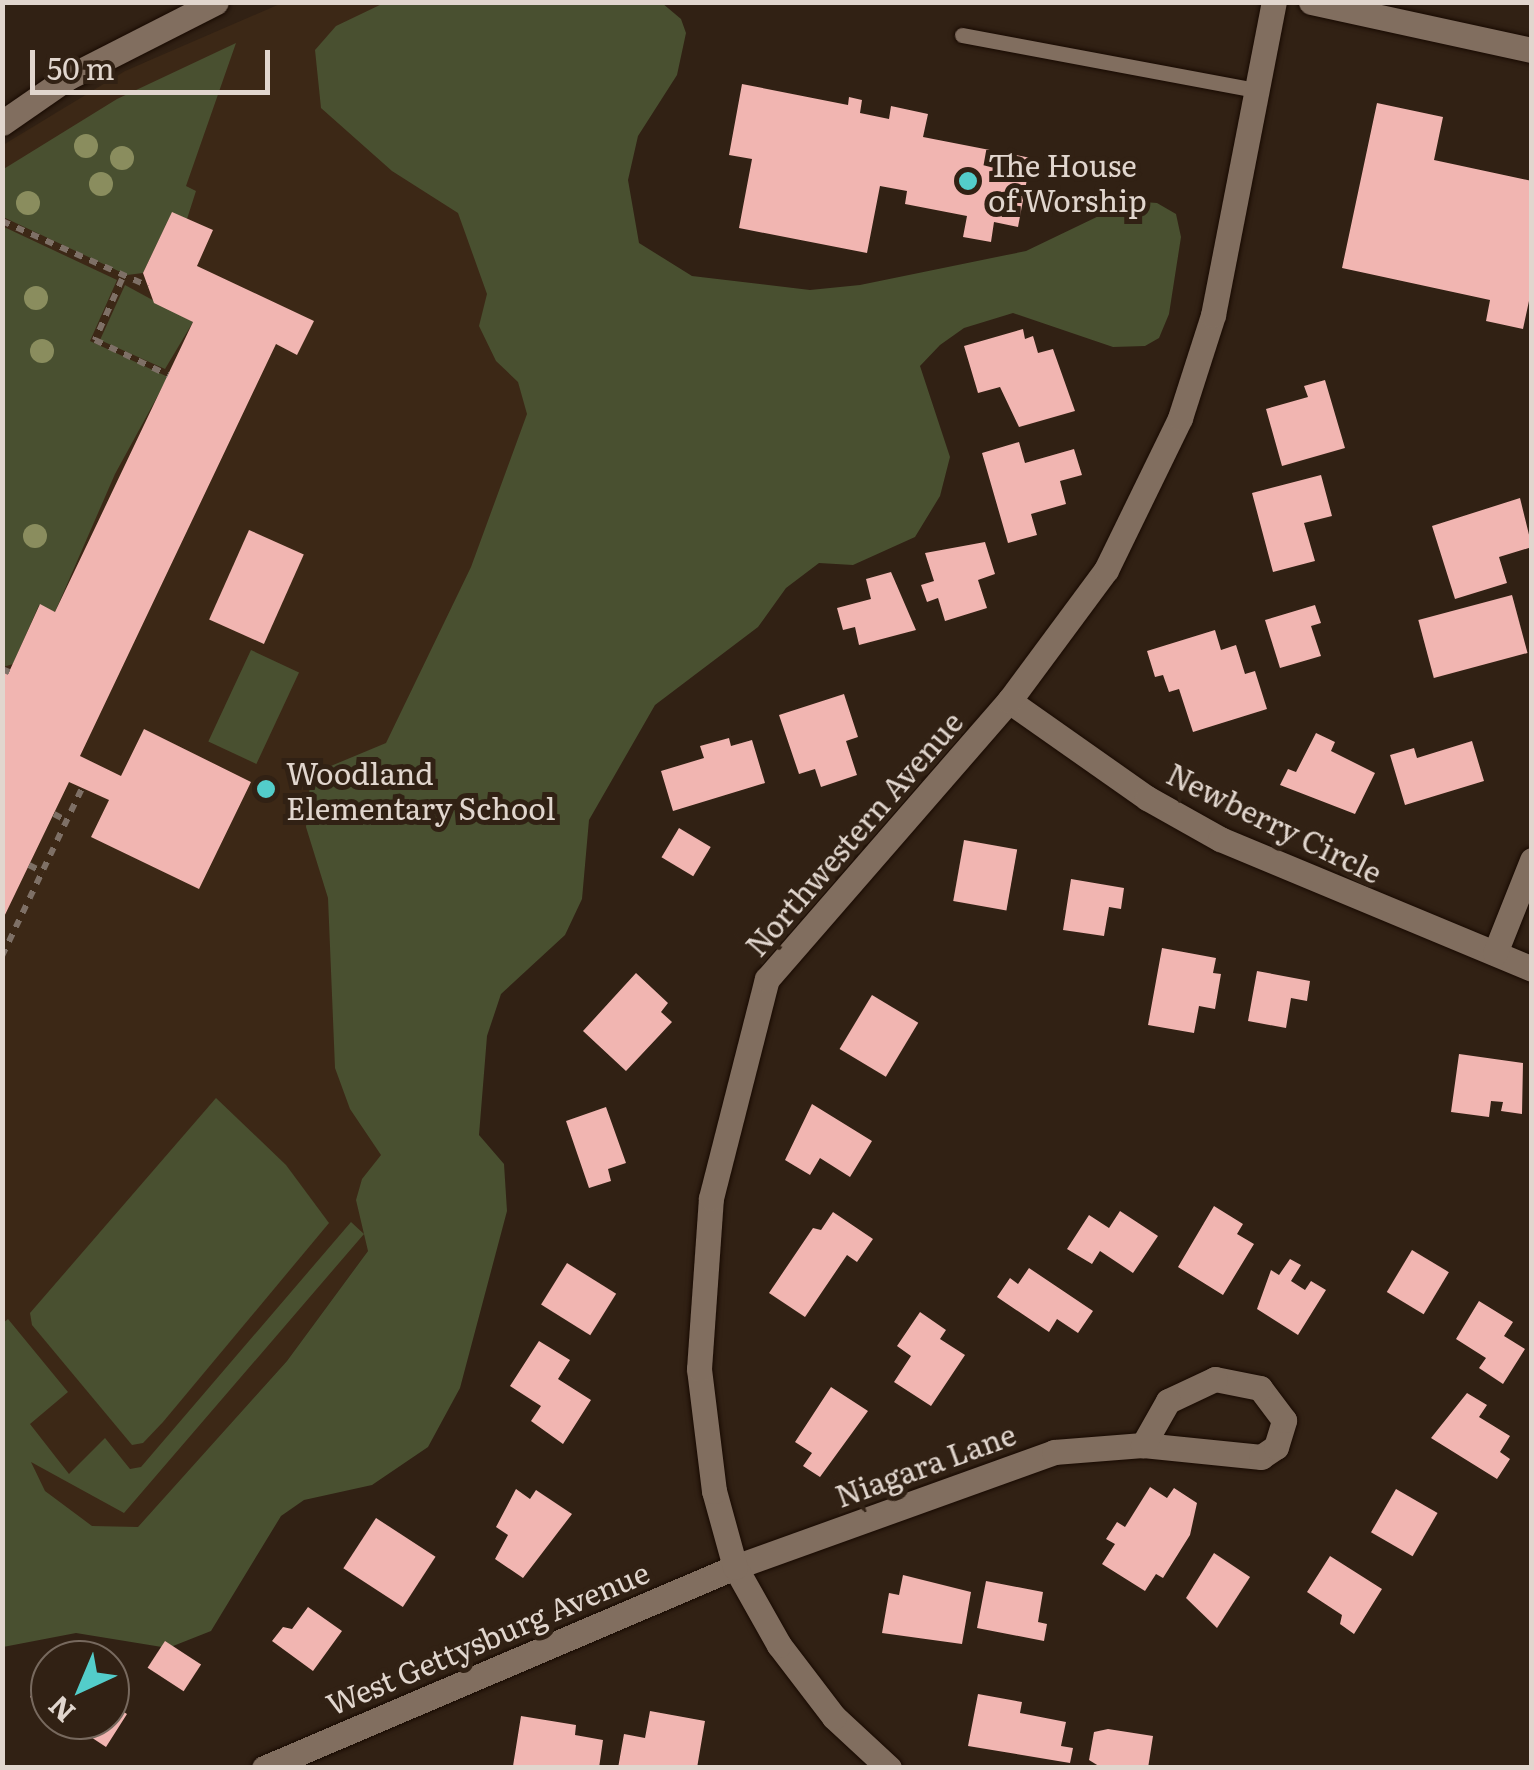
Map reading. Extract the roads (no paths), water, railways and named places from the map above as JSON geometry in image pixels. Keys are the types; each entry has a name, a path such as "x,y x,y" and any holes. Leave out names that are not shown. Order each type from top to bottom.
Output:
{"street":[{"path":"2,123 67,78 216,2"},
{"name":"Northwestern Avenue","path":"889,1768 834,1718 780,1645 735,1567 714,1491 699,1368 711,1198 767,979 1009,701 1106,570 1180,418 1213,315 1274,2"},
{"path":"1311,2 1532,50"},
{"name":"Newberry Circle","path":"1009,701 1146,798 1220,839 1532,969"},
{"path":"1496,954 1532,860"},
{"name":"Niagara Lane","path":"735,1567 1054,1452 1143,1445 1261,1457 1276,1446 1284,1420 1260,1388 1216,1379 1168,1401 1143,1445"},
{"name":"West Gettysburg Avenue","path":"264,1768 735,1567"}],"lane":[{"path":"962,35 1257,90"}],"place":[{"name":"The House of Worship","path":"968,181"},
{"name":"Woodland Elementary School","path":"266,789"}]}
